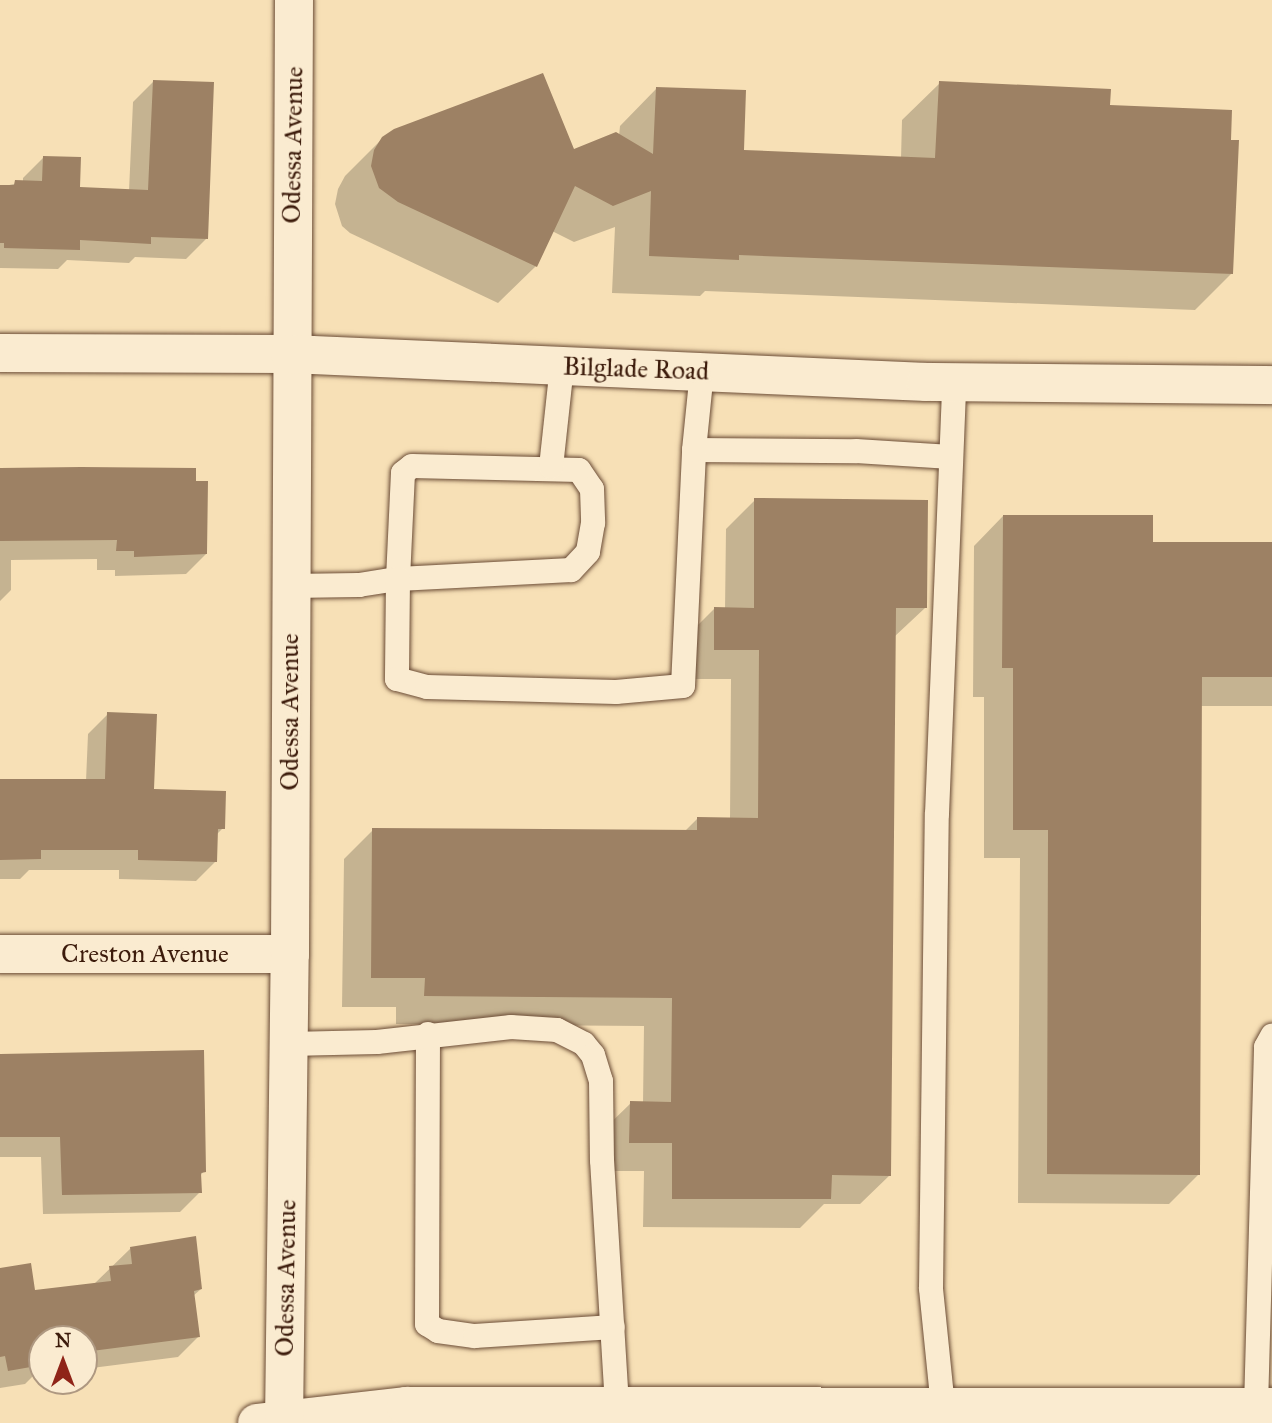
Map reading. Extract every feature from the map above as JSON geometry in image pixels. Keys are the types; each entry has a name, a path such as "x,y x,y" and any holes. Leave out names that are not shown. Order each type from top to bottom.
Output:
{"street":[{"name":"Odessa Avenue","path":"275,1421 289,1044 290,354 294,0"},
{"name":"Bilglade Road","path":"0,354 290,354 954,382 1272,385"},
{"name":"Creston Avenue","path":"0,954 290,954"},
{"path":"275,1421 406,1406 617,1407 895,1415 943,1407 1264,1407"}],"lane":[{"path":"551,467 562,366"},
{"path":"290,586 359,585 398,579 571,570 588,552 593,523 592,489 579,470 551,467 412,466 403,473 398,579 397,679 426,687 616,692 683,686 694,450 702,371"},
{"path":"943,1407 931,1288 937,814 954,382"},
{"path":"694,450 856,451 951,457"},
{"path":"289,1044 377,1042 428,1034 511,1027 557,1030 584,1044 593,1055 601,1081 602,1160 617,1407"},
{"path":"428,1034 427,1324 438,1331 475,1336 613,1327"},
{"path":"1264,1407 1266,1047 1272,1036"}],"building":[{"path":"543,73 574,149 616,132 653,154 656,87 746,90 744,150 935,158 939,81 1111,89 1110,105 1232,110 1231,140 1239,140 1233,274 739,255 739,260 649,256 651,191 613,206 575,186 537,267 398,202 379,188 371,166 374,150 382,137 394,129"},
{"path":"153,80 214,82 208,239 151,237 151,244 80,240 80,250 4,248 4,243 0,243 0,185 14,185 15,180 42,181 43,156 81,157 80,187 148,190"},
{"path":"0,468 196,468 196,481 208,481 207,554 134,557 134,551 116,551 117,540 0,541"},
{"path":"754,498 928,500 927,608 896,608 891,1176 832,1175 831,1199 672,1199 672,1143 629,1143 630,1101 671,1102 672,998 424,996 425,978 371,978 372,828 697,830 697,817 758,818 759,650 714,650 714,607 754,608"},
{"path":"1003,515 1153,515 1153,542 1272,542 1272,677 1202,677 1200,1175 1047,1174 1048,830 1013,830 1013,668 1002,668"},
{"path":"107,712 157,714 154,789 226,791 225,829 218,829 217,862 138,860 138,850 41,850 41,859 0,860 0,779 105,779"},
{"path":"204,1050 206,1172 201,1173 202,1193 62,1195 60,1137 0,1137 0,1054"},
{"path":"196,1236 202,1289 194,1291 200,1337 98,1350 98,1325 28,1325 28,1367 8,1371 5,1356 0,1357 0,1268 31,1263 35,1290 111,1281 109,1266 132,1264 130,1247"}]}
